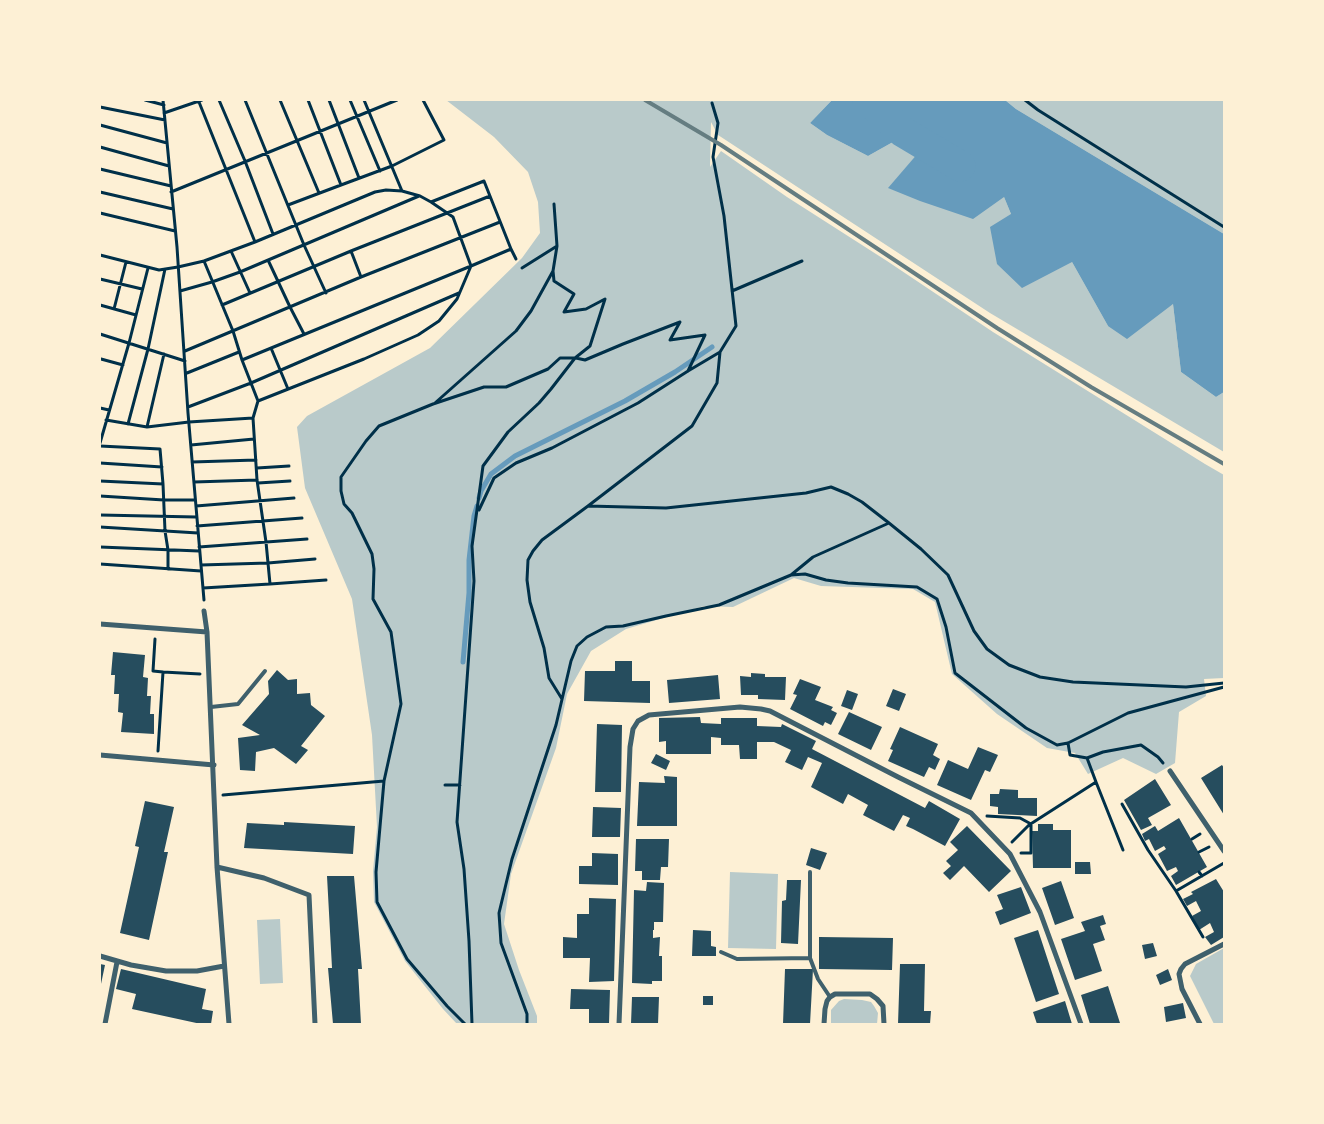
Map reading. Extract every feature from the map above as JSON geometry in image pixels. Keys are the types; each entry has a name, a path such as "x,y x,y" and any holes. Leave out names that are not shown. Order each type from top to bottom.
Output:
{"street":[{"path":"204,611 207,632 218,867 229,1024"},
{"path":"100,624 207,632"},
{"path":"619,1024 630,747 633,729 641,719 656,714 740,707 770,711 971,813 1010,854 1040,912 1081,1024"},
{"path":"100,755 214,765"},
{"path":"1170,771 1224,850"},
{"path":"218,867 264,878 309,895 314,1024"},
{"path":"1200,1024 1182,989 1179,974 1181,968 1186,964 1224,944"},
{"path":"100,956 117,962 166,971 198,970 224,966"},
{"path":"105,1024 117,962"},
{"path":"824,1024 827,1001 835,994 870,994 883,1006 884,1024"}],"lane":[{"path":"211,707 238,704 265,671"},
{"path":"810,872 810,958 818,979 830,997"},
{"path":"721,952 737,959 810,958"}],"path":[{"path":"145,100 164,105"},
{"path":"163,100 186,361 204,611"},
{"path":"219,100 273,234"},
{"path":"245,100 304,245 326,293"},
{"path":"280,100 319,192"},
{"path":"308,100 341,185"},
{"path":"330,100 359,178"},
{"path":"350,100 380,171"},
{"path":"364,100 402,191"},
{"path":"172,192 397,100"},
{"path":"288,205 380,171 444,140 423,100"},
{"path":"1025,100 1224,227"},
{"path":"164,113 200,101 225,170 255,242"},
{"path":"563,699 548,678 544,648 530,602 527,580 528,560 542,540 692,426 717,383 720,352 736,326 724,216 713,157 718,123 712,103"},
{"path":"100,107 165,120"},
{"path":"100,125 167,143"},
{"path":"100,147 169,166"},
{"path":"100,169 171,186"},
{"path":"431,202 484,181 516,259"},
{"path":"100,255 159,270 178,267 204,261 375,192 386,190 402,191 420,196 448,212 453,217 470,266 457,299 439,321 418,335 364,359 258,401"},
{"path":"100,192 173,209"},
{"path":"180,291 240,272 420,196"},
{"path":"222,305 490,196"},
{"path":"472,1024 464,870 457,822 474,581 472,546 483,466 508,432 539,403 575,358 590,346 605,299 586,309 564,312 574,294 554,281 553,271 557,246 554,204"},
{"path":"100,213 175,231"},
{"path":"185,350 500,222"},
{"path":"522,268 557,246"},
{"path":"242,360 512,249"},
{"path":"231,251 250,293"},
{"path":"351,251 361,277"},
{"path":"268,260 304,334"},
{"path":"204,261 233,332 258,401 253,418 254,439 270,584"},
{"path":"732,291 802,261"},
{"path":"114,309 126,262"},
{"path":"148,267 129,343 100,443 160,449 166,516 168,569"},
{"path":"128,424 148,349 165,269"},
{"path":"433,404 516,332 531,311 553,271"},
{"path":"100,279 142,289"},
{"path":"188,407 251,383 460,292"},
{"path":"100,305 136,315"},
{"path":"465,1024 407,959 377,902 376,872 384,780 401,704 391,632 373,600 374,569 372,554 352,513 344,504 341,491 341,477 379,426 433,404 484,388 506,387 548,369 560,358 585,360 680,322 670,340 704,336 688,371"},
{"path":"100,334 186,361"},
{"path":"271,348 288,389"},
{"path":"186,373 239,352"},
{"path":"477,513 494,478 516,463 552,448 638,403 720,352"},
{"path":"147,427 164,354"},
{"path":"100,360 122,365"},
{"path":"100,408 109,410"},
{"path":"106,420 147,427 253,418"},
{"path":"191,445 254,439"},
{"path":"192,462 256,460"},
{"path":"100,463 162,468"},
{"path":"256,468 289,466"},
{"path":"100,481 163,484"},
{"path":"194,482 290,481"},
{"path":"588,506 666,508 806,493 831,487 862,502 920,549 948,575 974,631 987,649 1009,665 1040,677 1073,682 1186,687 1224,683"},
{"path":"100,496 195,500"},
{"path":"196,506 294,498"},
{"path":"100,515 196,517"},
{"path":"197,526 302,518"},
{"path":"527,1024 527,1014 501,942 499,913 512,859 556,725 571,661 577,646 587,637 606,627 624,626 719,605 791,575 813,557 889,523"},
{"path":"100,527 198,533"},
{"path":"100,546 168,550 199,549 307,539"},
{"path":"201,565 268,563 315,559"},
{"path":"100,564 201,571"},
{"path":"791,575 805,574 826,580 848,583 918,587 937,600 946,627 955,673 1026,728 1057,745 1068,743 1128,713 1224,687"},
{"path":"203,588 326,580"},
{"path":"156,628 153,671 209,674"},
{"path":"158,760 163,672"},
{"path":"1068,743 1070,754 1087,758 1103,752 1141,745 1158,757"},
{"path":"1087,758 1123,850"},
{"path":"215,796 384,780"},
{"path":"1005,849 1031,824 1096,782"},
{"path":"445,785 460,785"},
{"path":"1122,804 1148,850 1176,891 1203,937"},
{"path":"977,820 989,815 1020,818 1031,824"},
{"path":"1026,852 1031,853 1031,824"},
{"path":"1176,891 1224,863"},
{"path":"1199,872 1202,876"}],"shaded area":[{"path":"446,100 832,100 810,123 827,135 868,156 909,133 925,146 889,188 1004,197 1011,214 1072,262 1108,326 1173,304 1181,372 1216,397 1224,392 1224,452 990,313 718,135 711,122 710,167 721,151 787,197 993,332 1224,475 1224,678 1204,679 1206,696 1179,712 1175,763 1156,774 1123,758 1088,774 1075,753 1047,748 997,714 952,674 935,602 913,589 821,586 794,578 733,607 704,606 626,629 591,651 567,694 556,748 511,874 504,924 537,1016 537,1024 457,1024 405,961 374,902 373,871 377,827 372,735 352,599 305,488 297,427 307,416 430,348 522,258 540,233 538,202 528,172 494,137"},
{"path":"1005,100 1224,100 1224,234 1016,109"},
{"path":"730,872 778,874 776,949 728,948"},
{"path":"280,919 283,983 260,984 257,920"},
{"path":"1224,948 1224,1024 1214,1024 1190,976 1196,964"},
{"path":"844,999 871,1002 878,1013 877,1024 831,1024 831,1010 839,1001"}],"water":[{"path":"832,100 1005,100 1016,109 1224,234 1224,392 1216,397 1181,372 1173,304 1127,339 1108,326 1072,262 1022,288 997,264 990,227 1011,214 1004,197 973,219 888,188 925,145 909,133 868,156 827,135 810,123"}],"building":[{"path":"113,652 145,655 143,677 148,678 147,696 151,696 150,714 154,714 154,734 121,732 123,713 118,712 119,694 114,694 115,675 111,675"},
{"path":"615,661 632,661 632,681 650,681 650,703 584,701 585,671 615,671"},
{"path":"277,670 288,680 297,679 297,694 310,693 311,705 325,716 301,746 308,750 296,764 274,748 256,752 255,771 240,770 238,738 260,735 242,725 269,694 268,681"},
{"path":"751,673 765,674 765,677 786,677 785,700 758,699 758,695 741,695 740,676 751,677"},
{"path":"718,675 720,699 669,703 667,680"},
{"path":"800,679 821,687 815,700 833,707 831,710 837,713 831,725 825,722 823,726 790,709 797,695 793,694"},
{"path":"893,689 906,694 899,711 886,706"},
{"path":"847,690 858,694 852,710 841,706"},
{"path":"849,712 882,727 871,750 838,734"},
{"path":"700,717 701,723 721,724 721,718 757,718 757,726 781,727 782,724 816,741 812,749 925,808 929,801 960,819 945,846 906,826 910,818 903,815 894,831 863,815 868,805 848,794 843,804 811,787 822,763 808,757 802,770 785,762 791,750 774,742 757,742 757,759 740,759 739,745 721,745 721,738 711,737 711,754 666,754 666,741 659,742 659,718"},
{"path":"597,724 622,725 621,792 595,792"},
{"path":"900,727 938,744 933,755 940,759 935,770 929,767 924,777 888,761 893,750 890,749"},
{"path":"978,747 998,755 990,772 985,770 971,800 937,785 948,760 968,769"},
{"path":"656,754 670,761 666,770 651,763"},
{"path":"1222,765 1224,768 1224,815 1201,778"},
{"path":"664,776 677,777 677,826 637,826 639,782 665,783"},
{"path":"1155,779 1171,805 1148,818 1152,825 1141,830 1124,800"},
{"path":"1000,789 1018,790 1018,798 1037,798 1037,816 998,814 998,807 990,806 990,794 999,794"},
{"path":"145,801 174,807 164,852 168,852 149,940 120,933 139,847 135,846"},
{"path":"593,807 621,808 620,837 592,837"},
{"path":"1179,818 1207,867 1176,885 1171,876 1178,871 1176,867 1167,871 1158,854 1166,849 1164,846 1155,851 1149,839 1145,841 1142,834 1155,826 1158,831"},
{"path":"284,822 355,826 353,854 244,848 247,823 284,825"},
{"path":"1038,824 1053,824 1053,830 1071,830 1071,868 1033,868 1032,831 1038,831"},
{"path":"967,826 1011,871 989,892 964,866 950,880 943,873 951,866 946,861 958,850 950,842"},
{"path":"636,839 669,839 668,867 661,867 660,880 642,880 642,871 635,871"},
{"path":"811,848 827,853 820,870 806,865"},
{"path":"592,853 618,854 618,885 579,884 579,866 592,866"},
{"path":"1075,862 1090,862 1091,874 1075,874"},
{"path":"327,876 354,876 362,969 358,969 361,1024 333,1024 328,968 332,968"},
{"path":"1216,879 1224,892 1224,937 1211,945 1205,937 1214,932 1210,923 1199,930 1192,916 1201,911 1196,901 1187,906 1183,899 1193,894 1191,892"},
{"path":"787,880 801,880 798,944 781,943 782,901 786,900"},
{"path":"1061,881 1074,918 1055,925 1042,888"},
{"path":"647,882 664,883 663,922 654,922 653,930 653,938 660,937 659,956 662,956 662,981 652,981 652,984 632,983 634,890 646,891"},
{"path":"1021,887 1031,913 1000,925 995,912 1003,909 997,895"},
{"path":"589,898 616,899 614,981 589,982 590,958 563,958 563,937 577,938 577,914 589,914"},
{"path":"1103,915 1106,924 1100,926 1105,940 1093,944 1102,971 1075,980 1061,939 1085,931 1081,922"},
{"path":"693,930 711,931 711,946 716,947 716,956 692,956"},
{"path":"1038,930 1059,994 1036,1002 1014,938"},
{"path":"819,937 893,938 892,970 819,969"},
{"path":"1153,943 1157,956 1145,959 1142,945"},
{"path":"100,964 105,965 101,984 100,984"},
{"path":"900,964 925,964 924,1011 931,1011 930,1024 898,1024"},
{"path":"121,969 206,989 202,1009 213,1011 211,1024 201,1024 132,1009 136,994 116,989"},
{"path":"785,969 813,969 810,1024 783,1024"},
{"path":"1168,969 1172,980 1160,985 1156,975"},
{"path":"1108,986 1120,1023 1090,1024 1081,995"},
{"path":"571,989 610,990 609,1024 589,1024 589,1009 570,1009"},
{"path":"703,996 713,996 713,1005 703,1005"},
{"path":"632,997 659,997 658,1024 631,1024"},
{"path":"1065,1001 1072,1024 1037,1024 1033,1012"},
{"path":"1183,1003 1186,1018 1166,1022 1164,1007"}],"waterway":[{"path":"868,100 903,132 960,166"},
{"path":"479,498 491,474 515,456 625,401 675,372 712,347"},
{"path":"463,662 469,593 469,560 474,516 477,506"}],"railway":[{"path":"645,100 721,145 997,328 1091,387 1224,464"}]}
